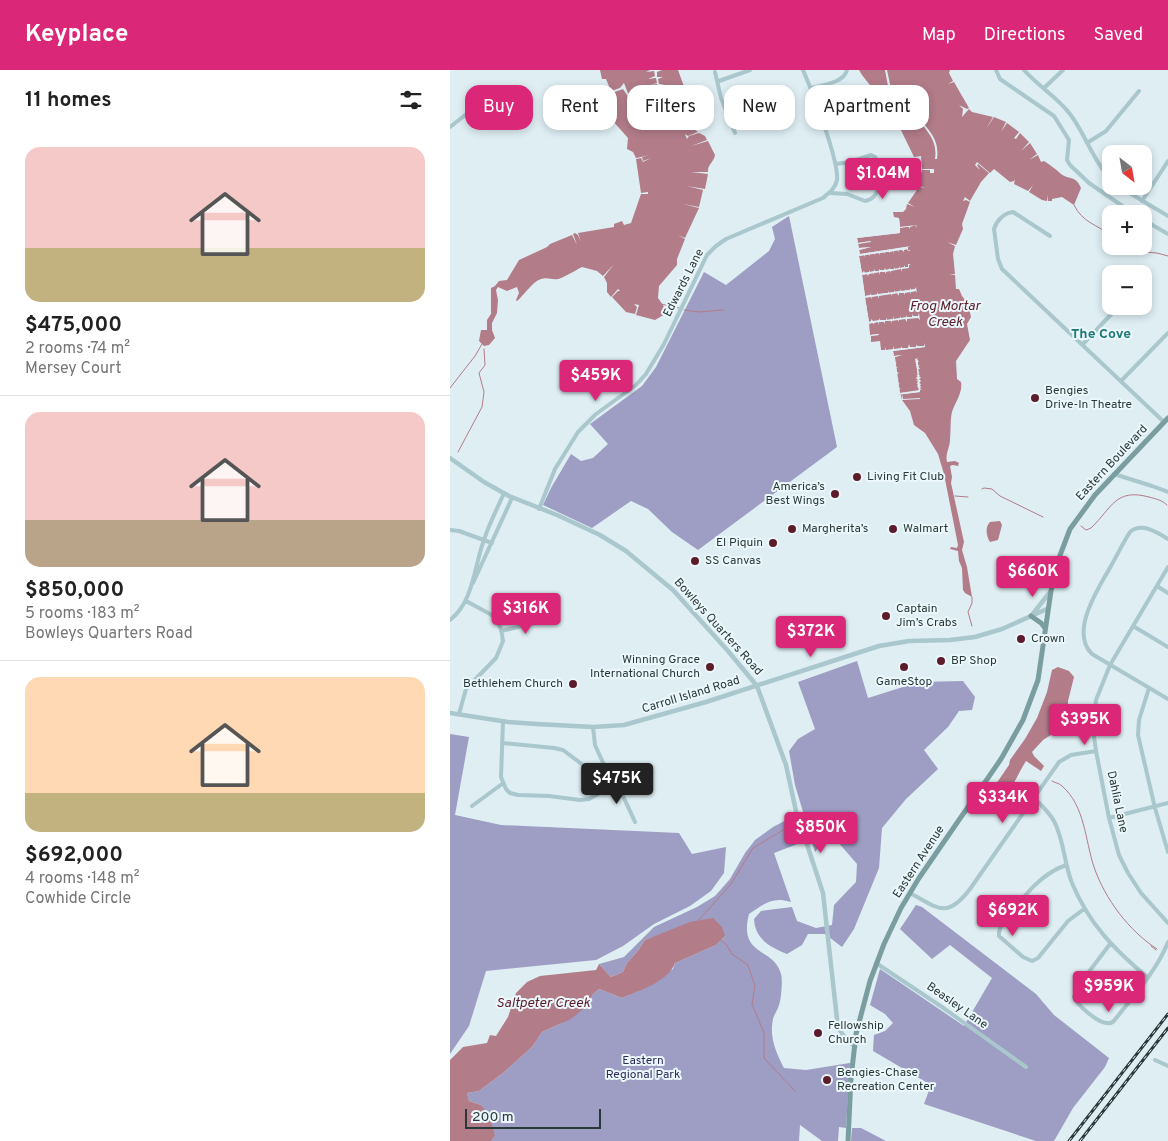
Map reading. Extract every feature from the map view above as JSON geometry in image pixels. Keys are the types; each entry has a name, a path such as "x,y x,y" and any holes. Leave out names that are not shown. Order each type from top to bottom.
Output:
{"main road":[{"name":"Eastern Boulevard","path":"1047,609 1059,558 1070,529 1085,506 1166,420"},
{"name":"Eastern Avenue","path":"848,1141 856,1037 865,997 876,963 910,893 1001,759 1021,725 1038,680 1047,609"},
{"path":"1031,616 1045,628"}],"street":[{"path":"718,81 750,70"},
{"path":"803,70 810,85"},
{"path":"821,85 840,79 846,75 847,70"},
{"path":"996,70 1000,79 1054,116 1070,140 1067,160 1070,165 1089,183 1121,205"},
{"path":"1024,70 1070,114 1102,169"},
{"path":"1044,88 1063,70"},
{"path":"715,72 721,98 735,133"},
{"path":"1087,143 1106,131 1139,91"},
{"path":"450,126 465,115"},
{"path":"825,130 836,164 836,181 833,190 829,193"},
{"path":"829,193 847,194 865,201 873,198 878,190 880,171 875,157 871,155 850,162 836,164"},
{"path":"1142,201 1168,161"},
{"name":"Edwards Lane","path":"539,509 555,469 582,426 636,385 646,374 664,344 712,249 726,239 823,198 829,193"},
{"path":"1132,195 1168,216"},
{"path":"1050,236 1013,212 1008,213 1002,217 994,228 998,259 1002,268 1166,420"},
{"path":"1152,225 1168,234"},
{"path":"1083,344 1110,315"},
{"path":"1121,380 1168,333"},
{"name":"Bowleys Quarters Road","path":"450,458 484,482 512,498 557,515 606,538 626,551 673,590 757,686 785,760 796,811 823,893 837,1023 840,1032 855,1047"},
{"path":"1114,474 1168,492"},
{"path":"450,620 466,601 484,540 504,493"},
{"path":"471,587 512,498"},
{"path":"1168,539 1145,528 1133,530 1093,598 1086,619 1084,643 1092,654 1168,699"},
{"path":"450,530 459,531 492,543"},
{"name":"Dahlia Lane","path":"1168,567 1110,665 1096,700 1094,729 1096,751 1109,818 1119,855 1141,893 1168,923"},
{"path":"1157,586 1168,593"},
{"path":"1031,616 1051,591"},
{"path":"459,714 466,689 492,663 499,653 503,641 501,631 492,616 466,601"},
{"name":"Carroll Island Road","path":"450,713 503,721 593,727 616,726 633,723 757,686 879,646 902,642 975,637 1002,629 1047,609"},
{"path":"501,631 539,622 548,622"},
{"path":"1133,626 1168,647"},
{"path":"1149,688 1139,720 1138,735 1155,808 1168,852"},
{"path":"503,721 501,772 502,784 508,791 515,795 583,800 598,794 607,780 605,767 596,745 593,727"},
{"path":"502,743 563,750 620,787 635,822"},
{"path":"910,893 939,908 956,905 970,889 1060,760 1074,754 1096,751"},
{"path":"472,806 502,784"},
{"path":"1034,798 1049,813 1054,822 1066,865 1084,909 1110,944 1147,977"},
{"path":"1109,818 1155,808 1168,803"},
{"path":"1066,865 1053,870 1037,882 1002,926 999,936 1023,958 1032,961 1040,955 1068,921 1084,909"},
{"path":"1110,944 1076,991 1074,997 1078,1004 1101,1022 1110,1024 1117,1018 1160,960 1168,942"},
{"name":"Beasley Lane","path":"876,963 1026,1067"},
{"path":"847,1038 856,1037"},
{"path":"1155,1060 1168,1066"}],"green space":[{"path":"789,216 837,447 698,550 672,532 648,509 631,501 592,528 543,505 571,454 581,461 593,458 608,444 590,424 642,386 656,367 704,272 726,285 769,251 775,239 772,227"},
{"path":"857,661 868,698 919,682 963,681 975,697 972,710 959,711 948,727 924,750 938,769 906,799 882,828 879,868 854,929 842,947 825,934 808,934 802,945 787,954 760,937 754,919 761,911 792,907 797,921 816,928 832,925 834,905 856,882 857,864 831,834 815,852 795,785 789,751 798,739 815,729 798,682"},
{"path":"450,734 469,737 455,815 501,825 679,833 692,854 726,847 724,873 711,891 690,906 654,924 623,946 596,960 486,971 469,1026 450,1054"},
{"name":"Eastern Regional Park","path":"794,816 800,843 774,853 791,902 779,900 768,902 749,914 748,938 752,945 772,959 781,974 780,999 773,1019 772,1032 776,1050 784,1068 806,1070 850,1063 846,1128 839,1127 838,1141 822,1141 800,1125 799,1141 491,1141 495,1136 481,1105 469,1101 467,1093 479,1091 503,1073 532,1047 542,1032 560,1024 587,1006 593,994 599,989 622,998 638,991 673,969 675,963 716,945 725,936 653,937 645,940 627,963 623,972 611,977 599,964 624,957 654,927 697,907 715,896 730,879 755,840 773,827"},
{"path":"916,905 922,907 1036,994 1054,1015 1109,1058 1105,1067 1073,1108 1054,1141 1036,1141 924,1104 931,1085 873,1051 874,1035 885,1031 893,1023 885,1014 870,1005 880,969 964,1026 992,978 950,945 932,959 900,929"},
{"path":"852,1128 861,1128 886,1141 851,1141"}],"water":[{"path":"600,70 650,70 646,72 654,71 655,76 648,79 656,78 657,83 650,85 627,85 627,91 624,83 617,89 617,85 608,85 606,79 602,79"},
{"path":"662,70 678,70 683,85 659,84 658,79 663,77 657,77 657,72"},
{"path":"859,70 885,70 888,85 870,85"},
{"name":"Frog Mortar Creek","path":"887,70 950,70 949,73 953,81 948,84 954,82 969,108 967,109 959,105 963,109 962,117 969,109 972,112 993,117 986,129 994,117 1006,122 1001,132 1007,123 1019,132 1014,138 1016,139 1020,133 1029,142 1021,151 1030,143 1037,154 1029,160 1038,155 1041,162 1044,161 1064,176 1075,179 1081,188 1074,205 1062,197 1048,201 1047,195 1047,201 1042,200 1029,192 1033,185 1028,191 1014,184 1015,179 1010,182 994,169 990,173 977,162 975,165 980,170 978,164 989,173 981,182 970,201 965,197 963,201 970,202 962,224 963,229 956,245 947,242 955,246 953,254 955,274 949,275 955,275 956,289 959,289 968,304 971,317 967,324 970,340 956,361 957,379 961,382 961,386 960,394 952,412 947,462 955,461 959,463 958,466 950,466 951,483 964,542 962,550 972,597 963,590 962,568 958,551 950,549 951,547 957,548 958,545 944,474 938,454 925,433 914,425 910,411 902,400 901,395 897,395 920,392 918,362 916,358 919,391 900,393 895,357 902,355 894,356 893,351 925,347 881,351 879,342 871,343 870,336 878,334 870,335 869,323 919,316 869,322 865,297 916,291 917,293 915,288 865,296 862,275 909,267 862,273 859,256 908,249 907,247 860,254 859,250 871,247 859,248 858,244 871,241 858,243 857,238 900,233 900,228 913,226 900,227 899,218 894,217 893,212 903,212 907,204 915,207 908,203 919,187 925,188 920,186 921,177 919,177 922,170 930,170 930,173 934,173 934,169 922,169 921,156 914,157 901,130 927,130 933,140 935,159 937,159 937,146 928,130 929,85 890,85"},
{"path":"623,89 627,95 627,130 695,130 698,132 688,136 685,134 687,139 689,136 699,133 705,136 707,140 691,146 708,141 715,155 708,172 691,172 708,174 705,189 687,186 703,190 699,207 683,204 699,208 685,238 678,235 685,239 677,259 677,265 659,286 658,298 665,308 665,314 655,320 636,315 639,305 634,304 637,307 635,314 626,312 612,297 620,291 618,289 611,297 607,292 607,283 604,277 614,264 603,276 597,271 582,267 560,279 543,278 531,286 517,301 519,293 517,287 507,291 498,287 496,290 498,300 497,313 492,323 495,338 489,345 484,346 479,341 481,330 487,330 487,320 491,314 491,288 499,281 507,280 519,260 572,235 577,245 573,234 575,233 581,242 578,233 614,227 614,224 622,221 624,225 631,223 641,194 648,194 648,192 641,193 636,159 641,158 643,162 651,158 643,161 642,157 650,155 636,158 633,152 627,149 628,138 617,126 617,91"},
{"path":"1000,521 1002,525 998,540 990,542 987,526 990,522"},
{"path":"1058,667 1069,671 1074,677 1068,701 1067,725 1043,740 1032,752 1044,766 1041,771 1026,761 1005,797 995,808 988,812 982,807 983,803 1009,765 1010,760 1037,718 1047,692 1052,670"},
{"name":"Saltpeter Creek","path":"713,918 722,927 725,936 716,945 675,963 671,970 660,980 622,998 599,989 593,994 587,1006 571,1019 542,1032 532,1047 503,1073 479,1091 467,1093 469,1101 481,1105 490,1118 495,1136 491,1141 450,1141 450,1060 463,1047 487,1043 490,1035 496,1036 508,1017 516,993 527,982 540,976 596,970 599,964 611,977 623,972 627,963 645,940 690,922"}],"pier":[{"path":"897,218 899,218 900,227 915,225 910,227 910,229 909,227 900,228 900,233 857,238 858,243 871,241 858,244 859,248 871,247 859,250 860,254 911,246 908,247 908,250 911,250 908,251 907,249 904,252 899,250 899,252 898,250 894,251 894,253 893,251 890,253 885,252 885,254 884,252 880,253 880,255 875,253 875,255 874,253 870,254 870,256 869,254 865,255 865,257 864,255 859,256 862,273 864,271 865,273 869,272 869,270 870,272 874,271 874,269 879,271 879,269 884,270 885,268 886,270 894,269 894,267 895,269 899,268 899,266 900,268 904,267 904,265 908,267 908,264 911,264 909,268 902,269 902,272 901,269 891,271 891,273 890,271 886,272 886,274 885,272 880,272 880,275 879,272 874,273 874,275 873,273 868,276 867,274 862,275 865,296 871,293 871,295 877,295 877,292 878,294 888,293 888,291 889,293 894,292 894,290 895,292 900,291 900,289 905,291 905,289 906,291 916,287 917,293 916,291 911,292 911,294 910,292 905,293 905,295 904,293 899,293 899,296 897,293 892,294 892,296 891,294 879,296 879,299 878,296 872,297 872,299 871,297 865,298 869,322 871,319 873,321 879,320 879,318 880,320 886,320 887,317 887,320 893,319 893,316 894,319 900,318 900,316 901,318 906,317 906,315 907,317 912,317 912,314 913,316 918,316 919,313 920,320 918,318 907,319 907,322 905,319 899,320 899,322 898,320 892,321 892,323 891,321 885,321 885,324 884,322 879,322 878,325 878,322 874,323 874,325 873,323 868,324 870,335 879,334 871,336 871,342 880,341 881,350 885,350 885,347 886,350 893,349 893,346 894,349 901,348 901,346 902,348 908,348 909,344 910,347 916,347 916,344 917,346 924,346 925,343 925,347 893,351 894,356 902,355 895,357 896,367 898,367 896,368 897,372 899,373 897,378 899,378 897,379 898,383 900,383 898,384 899,388 901,388 899,389 900,393 919,390 918,381 916,381 918,376 916,376 918,375 915,359 919,358 917,359 918,365 920,365 918,366 920,369 918,369 918,372 920,372 918,373 921,378 919,379 921,381 919,383 921,384 920,389 922,389 920,392 896,395 898,393 892,351 879,353 878,344 870,345 855,237 898,231"},
{"path":"902,394 903,399 920,399 902,400"}],"waterway":[{"path":"1074,205 1081,215 1102,229"},
{"path":"1152,253 1168,256"},
{"path":"661,304 679,308"},
{"path":"684,310 699,312 723,310"},
{"path":"450,388 482,344"},
{"path":"458,452 482,407 484,392 479,373 485,365 484,349"},
{"path":"982,489 992,489 1000,496 1043,517"},
{"path":"1081,526 1086,530 1091,528 1115,502 1129,495 1149,497 1167,505"},
{"path":"955,496 968,497"},
{"name":"Frog Mortar Creek","path":"972,597 972,603 968,612 972,626"},
{"path":"1052,781 1060,784 1070,794 1080,813 1094,867 1111,902 1128,924 1157,949"},
{"path":"698,921 731,884 753,848 795,823 795,819"},
{"name":"Saltpeter Creek","path":"720,940 726,944 732,954 748,965 755,986 752,1004 764,1033 764,1058 795,1091"},
{"path":"1151,946 1156,950"}],"railway":[{"path":"1069,1141 1168,1014"},
{"path":"1080,1141 1168,1028"}],"place":[{"name":"Bengies Drive-In Theatre","path":"1035,398"},
{"name":"Living Fit Club","path":"857,477"},
{"name":"America’s Best Wings","path":"835,494"},
{"name":"Margherita’s","path":"792,529"},
{"name":"Walmart","path":"893,529"},
{"name":"El Piquin","path":"773,543"},
{"name":"SS Canvas","path":"695,561"},
{"name":"Captain Jim’s Crabs","path":"886,616"},
{"name":"Crown","path":"1021,639"},
{"name":"BP Shop","path":"941,661"},
{"name":"Winning Grace International Church","path":"710,667"},
{"name":"GameStop","path":"904,667"},
{"name":"Bethlehem Church","path":"573,684"},
{"name":"Fellowship Church","path":"818,1033"},
{"name":"Bengies-Chase Recreation Center","path":"827,1080"}],"district":[{"name":"The Cove","path":"1101,334"}]}
